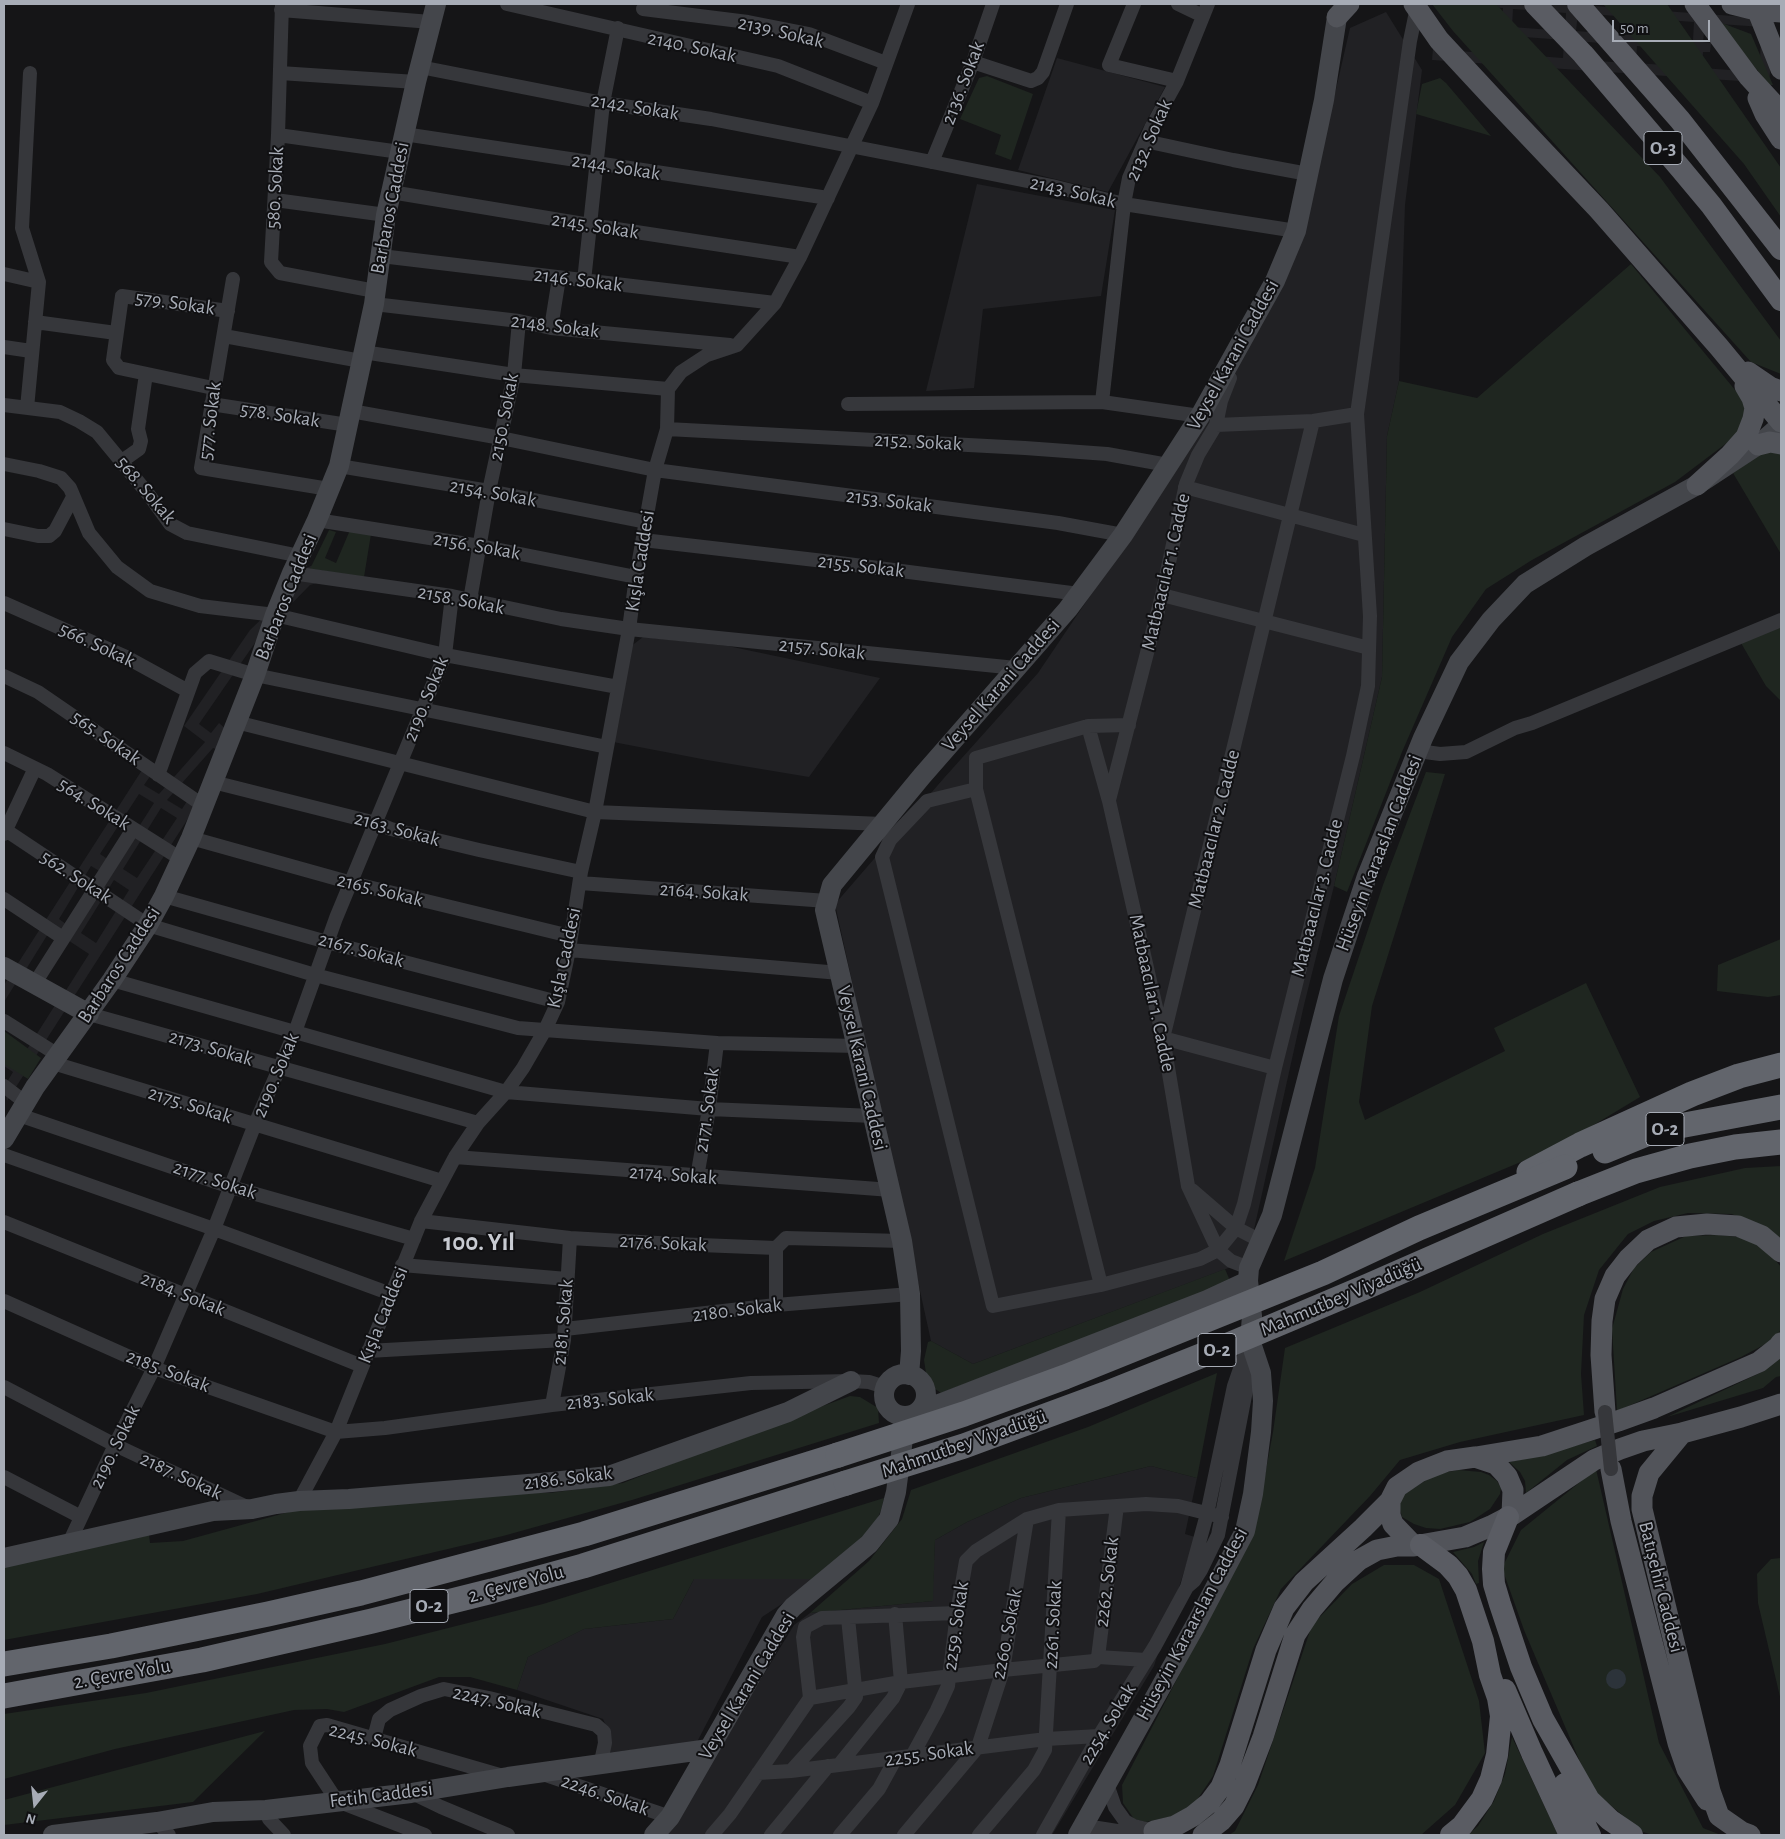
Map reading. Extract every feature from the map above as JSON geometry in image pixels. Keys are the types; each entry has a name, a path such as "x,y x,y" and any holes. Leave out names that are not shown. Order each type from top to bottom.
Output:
{"highway":[{"name":"O-3","path":"1535,4 1583,54 1682,169 1781,300"},
{"name":"O-3","path":"1578,4 1680,120 1781,249"},
{"path":"1562,1161 1628,1123 1692,1094 1739,1076 1781,1065"},
{"name":"O-2","path":"1562,1161 1649,1134 1776,1107"},
{"name":"Mahmutbey Viyadüğü","path":"846,1484 964,1446 1105,1394 1224,1347 1578,1194 1636,1171 1690,1156 1735,1147 1781,1142"},
{"name":"Mahmutbey Viyadüğü","path":"838,1455 964,1414 1065,1378 1323,1273 1562,1161"},
{"name":"2. Çevre Yolu","path":"4,1664 111,1646 361,1593 584,1534 838,1455"},
{"name":"2. Çevre Yolu","path":"4,1696 202,1660 372,1621 584,1566 846,1484"},
{"path":"1510,1516 1494,1552 1494,1584 1521,1667 1544,1719 1589,1800 1610,1820 1632,1835"},
{"path":"1417,1545 1448,1565 1458,1576 1466,1590 1483,1641 1501,1716 1497,1756 1491,1779 1482,1799 1462,1826 1452,1835"},
{"path":"1483,1641 1492,1657 1518,1722 1570,1835"},
{"path":"1544,1719 1550,1749 1590,1835"}],"main road":[{"path":"1695,4 1749,77 1781,112"},
{"path":"1732,4 1768,8 1781,69"},
{"path":"1414,5 1440,40 1599,210 1719,347 1781,423"},
{"name":"Veysel Karani Caddesi","path":"908,1375 911,1351 910,1294 902,1241 825,910 832,884 922,776 1068,609 1122,535 1168,465 1208,421 1275,282 1296,231 1342,8"},
{"name":"Barbaros Caddesi","path":"4,1139 55,1059 112,980 148,925 164,896 191,838 255,675 275,616 339,466 374,298 386,215 433,13"},
{"path":"1749,77 1765,114 1781,139"},
{"path":"1719,347 1753,376 1781,392"},
{"path":"1697,485 1730,456 1746,437 1753,419 1755,408 1752,398 1735,368"},
{"name":"Hüseyin Karaaslan Caddesi","path":"1250,1341 1252,1316 1248,1275 1260,1240 1272,1215 1333,979 1367,876 1418,751 1459,662 1491,620 1525,584 1586,546 1697,485 1758,444 1781,423"},
{"path":"1758,444 1770,442 1781,444"},
{"path":"4,967 89,1014"},
{"path":"1605,1412 1601,1356 1605,1299 1615,1276 1629,1258 1648,1240 1676,1227 1707,1224 1738,1226 1762,1236 1781,1252"},
{"path":"914,1411 926,1394 924,1387 920,1381 908,1375 902,1374 895,1377 885,1387 884,1401 893,1412 914,1411 939,1404 1207,1300 1248,1275"},
{"name":"Hüseyin Karaarslan Caddesi","path":"1082,1833 1245,1531 1257,1468 1262,1401 1261,1373 1250,1341"},
{"path":"1154,1831 1175,1826 1193,1816 1209,1803 1221,1787 1230,1765 1266,1650 1284,1608 1304,1582 1364,1528 1390,1500 1397,1487 1418,1472 1447,1461 1542,1446 1627,1418 1759,1362 1781,1343"},
{"name":"2186. Sokak","path":"4,1557 213,1511 252,1509 299,1501 349,1499 513,1486 609,1476 788,1412 851,1381"},
{"path":"1203,1835 1221,1821 1234,1806 1245,1784 1263,1736 1295,1635 1312,1609 1335,1582 1358,1560 1377,1550 1465,1537 1510,1516 1594,1460 1643,1441 1682,1433 1781,1404"},
{"name":"Veysel Karani Caddesi","path":"654,1835 670,1817 780,1624 793,1607 869,1544 889,1519 914,1411"},
{"name":"Batışehir Caddesi","path":"1682,1433 1649,1473 1642,1496 1642,1510 1710,1791 1719,1816"},
{"path":"1475,1457 1496,1464 1507,1476 1513,1490 1510,1516"},
{"path":"1612,1469 1621,1521 1678,1743 1687,1770 1719,1816 1742,1832 1750,1835"},
{"path":"1390,1500 1390,1515 1394,1524 1417,1545"},
{"name":"Fetih Caddesi","path":"53,1835 163,1829 213,1812 266,1810 411,1792 709,1749"}],"street":[{"name":"2140. Sokak","path":"508,4 778,66 872,103"},
{"name":"2136. Sokak","path":"932,162 973,62 993,4"},
{"path":"973,62 1031,81 1038,78 1043,72 1067,4"},
{"path":"1134,4 1109,65 1177,81"},
{"path":"1178,4 1205,10"},
{"path":"224,336 514,376 668,389 681,372 707,355 737,345 775,303 800,257 872,103 905,5"},
{"name":"Matbaacılar 3. Cadde","path":"976,789 927,801 890,840 882,857 993,1306 1101,1286 1200,1259 1218,1250 1236,1228 1244,1204 1275,1068 1368,686 1370,616 1357,414 1414,5"},
{"path":"636,34 644,6"},
{"name":"2139. Sokak","path":"644,6 748,22 809,34 886,63"},
{"path":"281,7 433,13"},
{"name":"580. Sokak","path":"281,7 278,135 271,262 280,273 374,298"},
{"name":"2132. Sokak","path":"1102,402 1124,204 1130,178 1145,141 1177,81 1205,10"},
{"path":"584,281 603,103 618,28"},
{"path":"27,408 31,350 39,282 22,228 30,73"},
{"name":"2142. Sokak","path":"280,73 418,74 711,119 851,147"},
{"name":"2144. Sokak","path":"278,135 402,143 596,164 828,198"},
{"path":"1145,141 1308,174"},
{"name":"2143. Sokak","path":"851,147 1052,186 1124,204 1296,231"},
{"name":"2145. Sokak","path":"391,192 800,257"},
{"path":"275,200 386,215"},
{"name":"2146. Sokak","path":"381,256 775,303"},
{"path":"4,274 39,282"},
{"path":"551,328 559,278"},
{"name":"577. Sokak","path":"233,279 213,388 201,468 329,489"},
{"name":"579. Sokak","path":"116,333 122,296 228,311"},
{"name":"2148. Sokak","path":"374,298 519,321 551,328 737,345"},
{"name":"2150. Sokak","path":"470,600 489,491 514,376 519,321"},
{"path":"34,322 116,333 113,360 119,368 213,388"},
{"name":"Matbaacılar 1. Cadde","path":"1109,801 1162,595 1185,487 1198,455 1208,421 1221,401 1232,372 1250,340 1261,326"},
{"path":"4,347 31,350"},
{"path":"122,461 139,449 141,441 138,429 146,374"},
{"name":"Kışla Caddesi","path":"299,1501 336,1432 421,1221 455,1157 478,1123 506,1092 523,1068 545,1030 558,1002 629,629 642,540 655,470 667,429 668,389"},
{"path":"848,404 1102,402 1208,421 1313,421 1357,414"},
{"name":"578. Sokak","path":"212,404 350,418 502,438"},
{"name":"568. Sokak","path":"4,405 60,412 97,432 122,461 170,524 187,533 296,564"},
{"name":"Matbaacılar 2. Cadde","path":"1163,1038 1313,421"},
{"name":"2152. Sokak","path":"667,429 1025,448 1107,454 1168,465"},
{"name":"2153. Sokak","path":"502,438 655,470 1058,523 1122,535"},
{"path":"4,464 38,470 61,478 70,488 72,497 89,533 117,567 150,591 200,606 275,616 445,655 618,687"},
{"name":"2154. Sokak","path":"339,466 489,491 646,522"},
{"path":"1185,487 1364,535"},
{"path":"4,529 38,536 49,536 55,531 72,497"},
{"name":"2156. Sokak","path":"317,520 480,546 636,577"},
{"name":"2155. Sokak","path":"642,540 1079,594"},
{"name":"2158. Sokak","path":"296,564 561,619 629,629"},
{"path":"1162,595 1369,648"},
{"name":"2190. Sokak","path":"69,1543 115,1444 154,1368 214,1229 278,1067 295,1032 327,942 445,655 452,596"},
{"name":"566. Sokak","path":"4,603 126,657 188,691"},
{"path":"1418,751 1440,754 1466,752 1514,728 1532,723 1781,620"},
{"name":"2157. Sokak","path":"629,629 1016,668"},
{"path":"158,774 195,673 209,661 255,675 424,708 607,747"},
{"name":"565. Sokak","path":"4,676 38,692 204,806"},
{"path":"236,722 595,812 882,824"},
{"path":"1101,1286 976,789 976,758 1088,726 1129,725"},
{"name":"Matbaacılar 1. Cadde","path":"1088,726 1109,801 1163,1038 1188,1186 1218,1250"},
{"name":"564. Sokak","path":"4,753 35,768 181,859"},
{"path":"4,831 35,768"},
{"name":"2163. Sokak","path":"213,782 581,878"},
{"path":"35,983 133,829"},
{"name":"562. Sokak","path":"4,831 148,925 316,975 518,1028 717,1043 858,1046"},
{"name":"2165. Sokak","path":"191,838 570,943 840,972"},
{"name":"2164. Sokak","path":"581,878 827,901"},
{"name":"2167. Sokak","path":"164,896 327,942 558,1002"},
{"path":"4,899 63,938"},
{"path":"112,980 506,1092 709,1109 873,1116"},
{"name":"2173. Sokak","path":"89,1014 478,1123"},
{"name":"2175. Sokak","path":"4,1021 55,1059 255,1124 442,1181"},
{"path":"1163,1038 1275,1068"},
{"name":"2171. Sokak","path":"697,1177 709,1109 717,1043"},
{"name":"2177. Sokak","path":"4,1086 22,1109 231,1187 414,1239"},
{"path":"4,1155 391,1294"},
{"name":"2174. Sokak","path":"455,1157 697,1177 890,1190"},
{"path":"1188,1186 1236,1228 1260,1240"},
{"name":"2176. Sokak","path":"421,1221 570,1238 776,1248 786,1238 902,1241"},
{"name":"2184. Sokak","path":"4,1222 362,1366"},
{"name":"2181. Sokak","path":"552,1405 565,1335 570,1238"},
{"path":"776,1248 776,1305"},
{"path":"1218,1250 1248,1275"},
{"path":"402,1265 567,1279"},
{"name":"2180. Sokak","path":"368,1351 565,1335 776,1305 910,1294"},
{"name":"2185. Sokak","path":"4,1301 154,1368 336,1432"},
{"path":"1187,1587 1207,1514 1234,1386 1250,1341"},
{"path":"1187,1587 1194,1582 1218,1536 1249,1376 1250,1341"},
{"name":"2183. Sokak","path":"336,1432 385,1428 552,1405 751,1383 851,1381 870,1382 885,1387"},
{"name":"2187. Sokak","path":"4,1387 115,1444 252,1509"},
{"path":"1605,1412 1612,1469"},
{"path":"4,1477 80,1517"},
{"name":"2259. Sokak","path":"912,1756 948,1686 966,1561 976,1551 1027,1519 1059,1510 1146,1504 1170,1505 1222,1517"},
{"name":"2262. Sokak","path":"1098,1657 1117,1506"},
{"name":"2261. Sokak","path":"979,1835 1034,1770 1045,1750 1059,1510"},
{"name":"2260. Sokak","path":"978,1747 1003,1670 1027,1519"},
{"name":"2254. Sokak","path":"1043,1835 1187,1587"},
{"path":"712,1835 730,1814 810,1698 803,1636 805,1627 822,1618 957,1613"},
{"path":"771,1835 893,1698 901,1682 895,1614"},
{"path":"791,1771 849,1707 856,1696 857,1691 848,1618"},
{"path":"810,1698 901,1682 1094,1661 1098,1657 1146,1660"},
{"name":"2247. Sokak","path":"374,1738 379,1719 390,1710 421,1696 444,1690 489,1698 596,1725 604,1732 605,1743 600,1766"},
{"name":"2245. Sokak","path":"337,1801 312,1763 310,1746 320,1726 327,1725 508,1777"},
{"name":"2255. Sokak","path":"758,1773 791,1771 1046,1739 1099,1736"},
{"path":"904,1835 978,1747"},
{"path":"840,1835 879,1789 896,1758"},
{"name":"2246. Sokak","path":"540,1773 670,1817"},
{"path":"1108,1784 1115,1807 1125,1821 1134,1826 1154,1831"},
{"path":"411,1792 441,1807 508,1835"},
{"path":"337,1801 425,1835"},
{"path":"266,1810 268,1819 284,1835"},
{"path":"1082,1833 1098,1828 1130,1833 1154,1831"}],"shaded area":[{"path":"1432,4 1496,4 1660,177 1781,341 1781,374 1751,362 1453,31"},
{"path":"1440,4 1567,4 1775,19 1769,83 1432,60 1434,37 1444,50 1500,54 1503,8","holes":["1513,9 1566,13 1565,31 1512,27","1578,13 1629,17 1628,35 1576,31","1638,18 1694,22 1693,41","1705,23 1762,27 1759,72 1702,68 1703,52 1710,52 1711,43 1703,42","1511,36 1564,40 1563,58 1510,54","1575,41 1626,45 1625,63 1574,59","1637,46 1693,51 1692,67 1636,63"]},
{"path":"1603,4 1667,4 1781,168 1781,217 1744,164"},
{"path":"1386,12 1422,70 1405,205 1399,381 1387,436 1382,677 1334,886 1304,1005 1247,1261 973,1364 931,1341 835,904 1038,673 1189,449 1303,233 1350,28"},
{"path":"1719,22 1751,34 1773,85 1769,85"},
{"path":"1057,58 1165,87 1108,192 1018,170"},
{"path":"987,76 1033,94 1011,160 995,154 1001,135 960,119 979,78"},
{"path":"1440,78 1491,136 1416,114 1422,84"},
{"path":"977,184 1115,210 1101,296 983,309 974,388 926,391"},
{"path":"1631,264 1745,402 1746,422 1736,436 1675,482 1532,560 1486,589 1452,637 1402,752 1347,892 1334,886 1382,677 1387,436 1399,381 1477,398"},
{"path":"1768,447 1781,453 1781,554 1733,473"},
{"path":"329,530 336,532 325,558 336,563 350,530 371,534 364,577 310,569"},
{"path":"313,565 320,582 310,585 259,637 199,724 211,733 219,723 227,730 216,749 213,748 167,800 182,809 189,798 198,803 7,1101 4,1087 13,1072 4,1066 4,1053 19,1062 57,1002 19,978 4,1002 4,985 142,770 151,775 144,785 159,794 205,742 184,726 250,630 303,579 304,569","holes":["139,794 154,803 115,864 100,854","161,808 177,818 137,878 123,869","91,866 106,875 73,929 59,919","114,880 129,890 96,943 81,933","51,929 89,954 63,995 25,971"]},
{"path":"1781,626 1781,701 1766,686 1741,643"},
{"path":"643,637 728,646 880,678 809,777 707,760 613,742 630,647"},
{"path":"1426,772 1445,774 1372,1006 1359,1102 1365,1120 1505,1051 1494,1028 1586,983 1640,1097 1559,1146 1284,1261 1315,1168 1339,1016 1383,885"},
{"path":"1781,939 1781,995 1768,997 1717,991 1718,965"},
{"path":"4,1031 41,1058 28,1079 4,1064"},
{"path":"1781,1166 1781,1238 1732,1214 1688,1213 1654,1221 1628,1234 1599,1270 1584,1315 1581,1374 1584,1415 1460,1442 1400,1460 1370,1496 1281,1589 1253,1649 1213,1776 1195,1803 1173,1816 1146,1822 1134,1819 1123,1803 1122,1785 1255,1529 1273,1432 1285,1348 1420,1292 1543,1234 1660,1187 1745,1168"},
{"path":"1719,1235 1748,1238 1766,1249 1781,1267 1781,1329 1775,1339 1741,1357 1617,1411 1612,1329 1623,1289 1634,1268 1651,1252 1686,1236"},
{"path":"1225,1269 1231,1283 941,1393 934,1388 926,1373 924,1360 928,1342 931,1341 973,1364"},
{"path":"1781,1356 1781,1376 1776,1377 1763,1388 1667,1417 1764,1371"},
{"path":"1217,1373 1197,1478 1151,1466 1021,1498 967,1522 935,1540 933,1601 810,1613 869,1561 902,1519 911,1490 1088,1427"},
{"path":"850,1396 860,1397 878,1408 879,1423 632,1500 503,1536 257,1594 4,1640 4,1566 149,1535 150,1543 183,1541 296,1510 502,1493 550,1493 623,1483"},
{"path":"1595,1440 1597,1446 1567,1460 1526,1493 1525,1481 1520,1472 1509,1462 1538,1456"},
{"path":"1151,1466 1197,1478 1185,1534 1195,1537 1154,1666 1052,1835 659,1835 687,1800 794,1625 810,1613 932,1601 935,1540 967,1522 1021,1498"},
{"path":"1596,1469 1659,1743 1703,1828 1721,1835 1653,1835 1643,1832 1592,1790 1524,1630 1502,1568 1521,1530"},
{"path":"1459,1470 1481,1472 1497,1481 1501,1488 1500,1494 1490,1509 1470,1522 1440,1529 1426,1528 1402,1517 1399,1506 1404,1494 1436,1474"},
{"path":"884,1498 873,1530 820,1579 694,1579 673,1619 584,1629 528,1657 517,1690 470,1677 439,1677 344,1712 327,1709 294,1710 115,1749 4,1779 4,1714 146,1693 385,1644 543,1604"},
{"path":"1484,1542 1478,1561 1479,1583 1476,1584 1472,1574 1453,1552 1474,1547"},
{"path":"1781,1558 1781,1701 1758,1603 1757,1574 1771,1559"},
{"path":"1384,1565 1414,1565 1439,1579 1479,1701 1485,1753 1455,1805 1421,1835 1229,1835 1235,1831 1258,1785 1312,1625 1352,1584"},
{"path":"694,1579 820,1579 762,1617 697,1742 606,1753 610,1735 603,1719 517,1690 528,1657 584,1629 673,1619"},
{"path":"1616,1669 1623,1672 1626,1679 1623,1686 1616,1689 1609,1686 1606,1679 1609,1672"},
{"path":"265,1731 193,1802 4,1825 4,1800"},
{"path":"1512,1737 1558,1835 1468,1835 1478,1826 1494,1801 1505,1774"}],"district":[{"name":"100. Yıl","path":"479,1242"}]}
